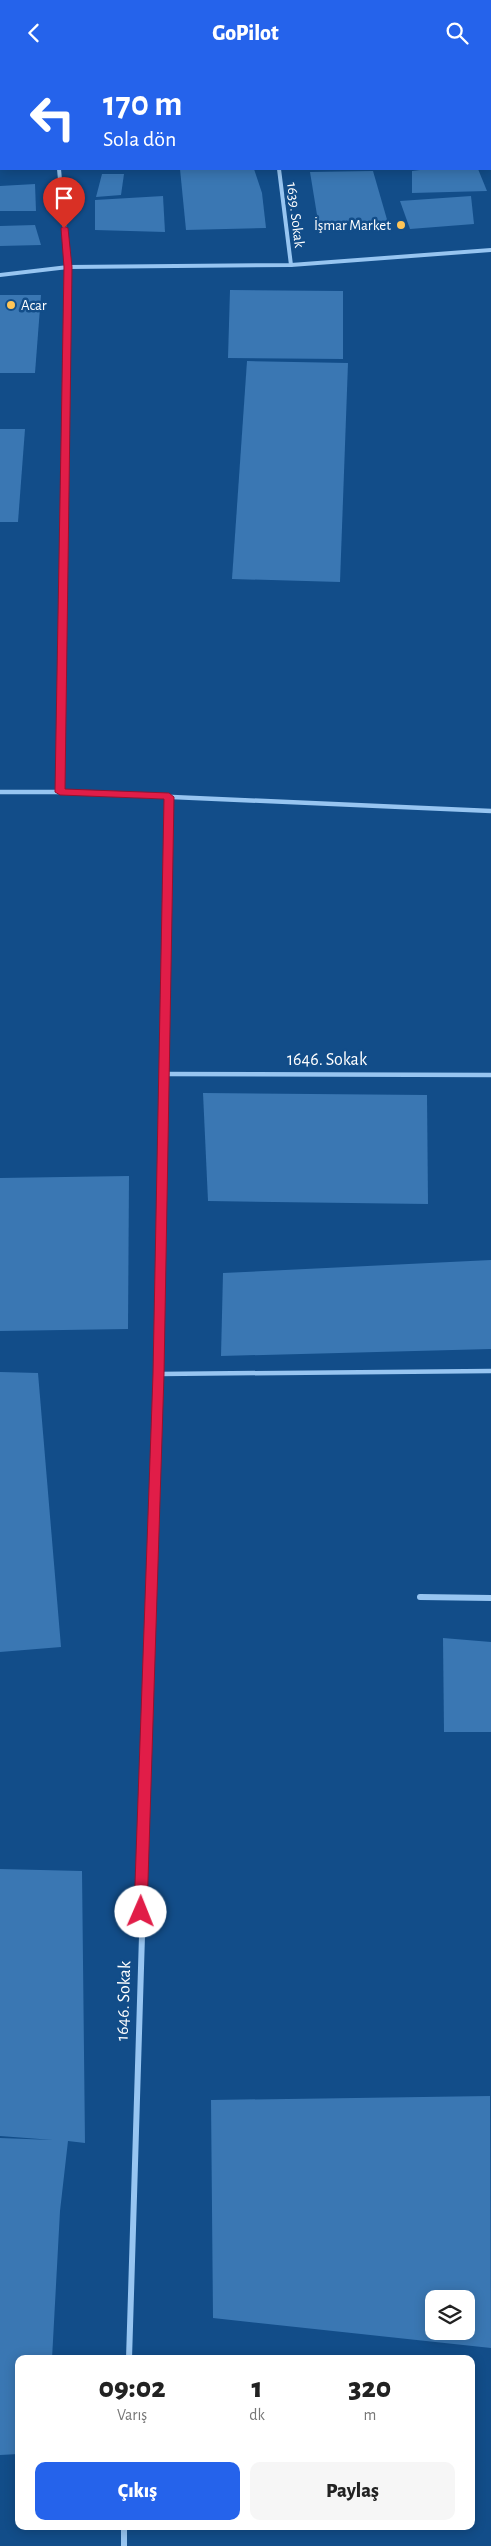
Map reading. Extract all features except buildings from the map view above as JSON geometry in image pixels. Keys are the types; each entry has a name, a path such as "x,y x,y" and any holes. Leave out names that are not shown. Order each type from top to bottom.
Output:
{"street":[{"path":"59,170 68,267 60,792"},
{"name":"1639. Sokak","path":"279,170 291,265"},
{"path":"0,275 68,267 291,265 491,250"},
{"path":"0,792 60,792 491,811"},
{"name":"1646. Sokak","path":"129,2355 158,1374 169,797"},
{"name":"1646. Sokak","path":"163,1074 491,1075"},
{"path":"158,1374 491,1371"},
{"path":"420,1597 491,1598"},
{"path":"124,2530 124,2546"}],"place":[{"name":"İşmar Market","path":"401,225"},
{"name":"Acar","path":"11,305"}],"route":[{"path":"64,228 68,267 60,792 169,797 158,1374 141,1912"}]}
